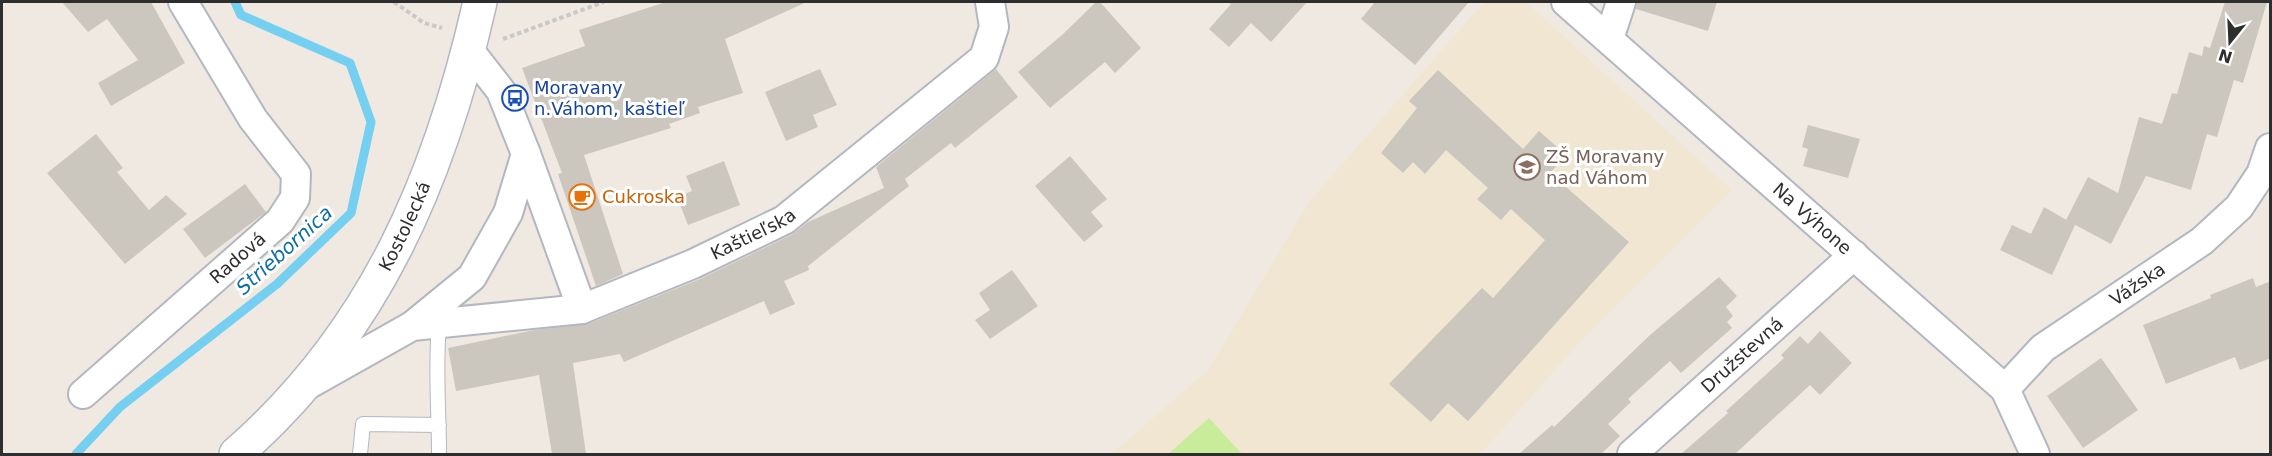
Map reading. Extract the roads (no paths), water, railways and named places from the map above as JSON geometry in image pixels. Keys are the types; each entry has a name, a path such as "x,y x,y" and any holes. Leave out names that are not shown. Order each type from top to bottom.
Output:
{"main road":[{"name":"Kostolecká","path":"236,454 307,385 354,322 393,255 436,156 469,50 480,2"}],"street":[{"name":"Radová","path":"83,394 280,221 295,198 296,174 254,119 183,2"},
{"name":"Kaštieľska","path":"582,309 693,264 784,220 984,58 994,27 991,2"},
{"name":"Na Výhone","path":"1566,2 2005,389 2035,454"},
{"path":"1609,39 1621,2"},
{"path":"469,50 501,91 582,309"},
{"name":"Kostolecká","path":"307,385 425,326 472,276 508,213 526,154"},
{"name":"Vážska","path":"2005,389 2043,348 2202,241 2240,207 2267,166"},
{"name":"Družstevná","path":"1632,454 1854,255"},
{"name":"Kostolecká","path":"425,326 582,309"}],"lane":[{"path":"425,326 436,359 439,454"},
{"path":"360,454 363,424 439,425"}],"waterway":[{"name":"Striebornica","path":"76,454 120,407 277,284 351,213 371,122 350,63 241,15 235,2"}],"place":[{"name":"Moravany n.Váhom, kaštieľ","path":"515,98"},
{"name":"ZŠ Moravany nad Váhom","path":"1527,167"},
{"name":"Cukroska","path":"582,197"}]}
